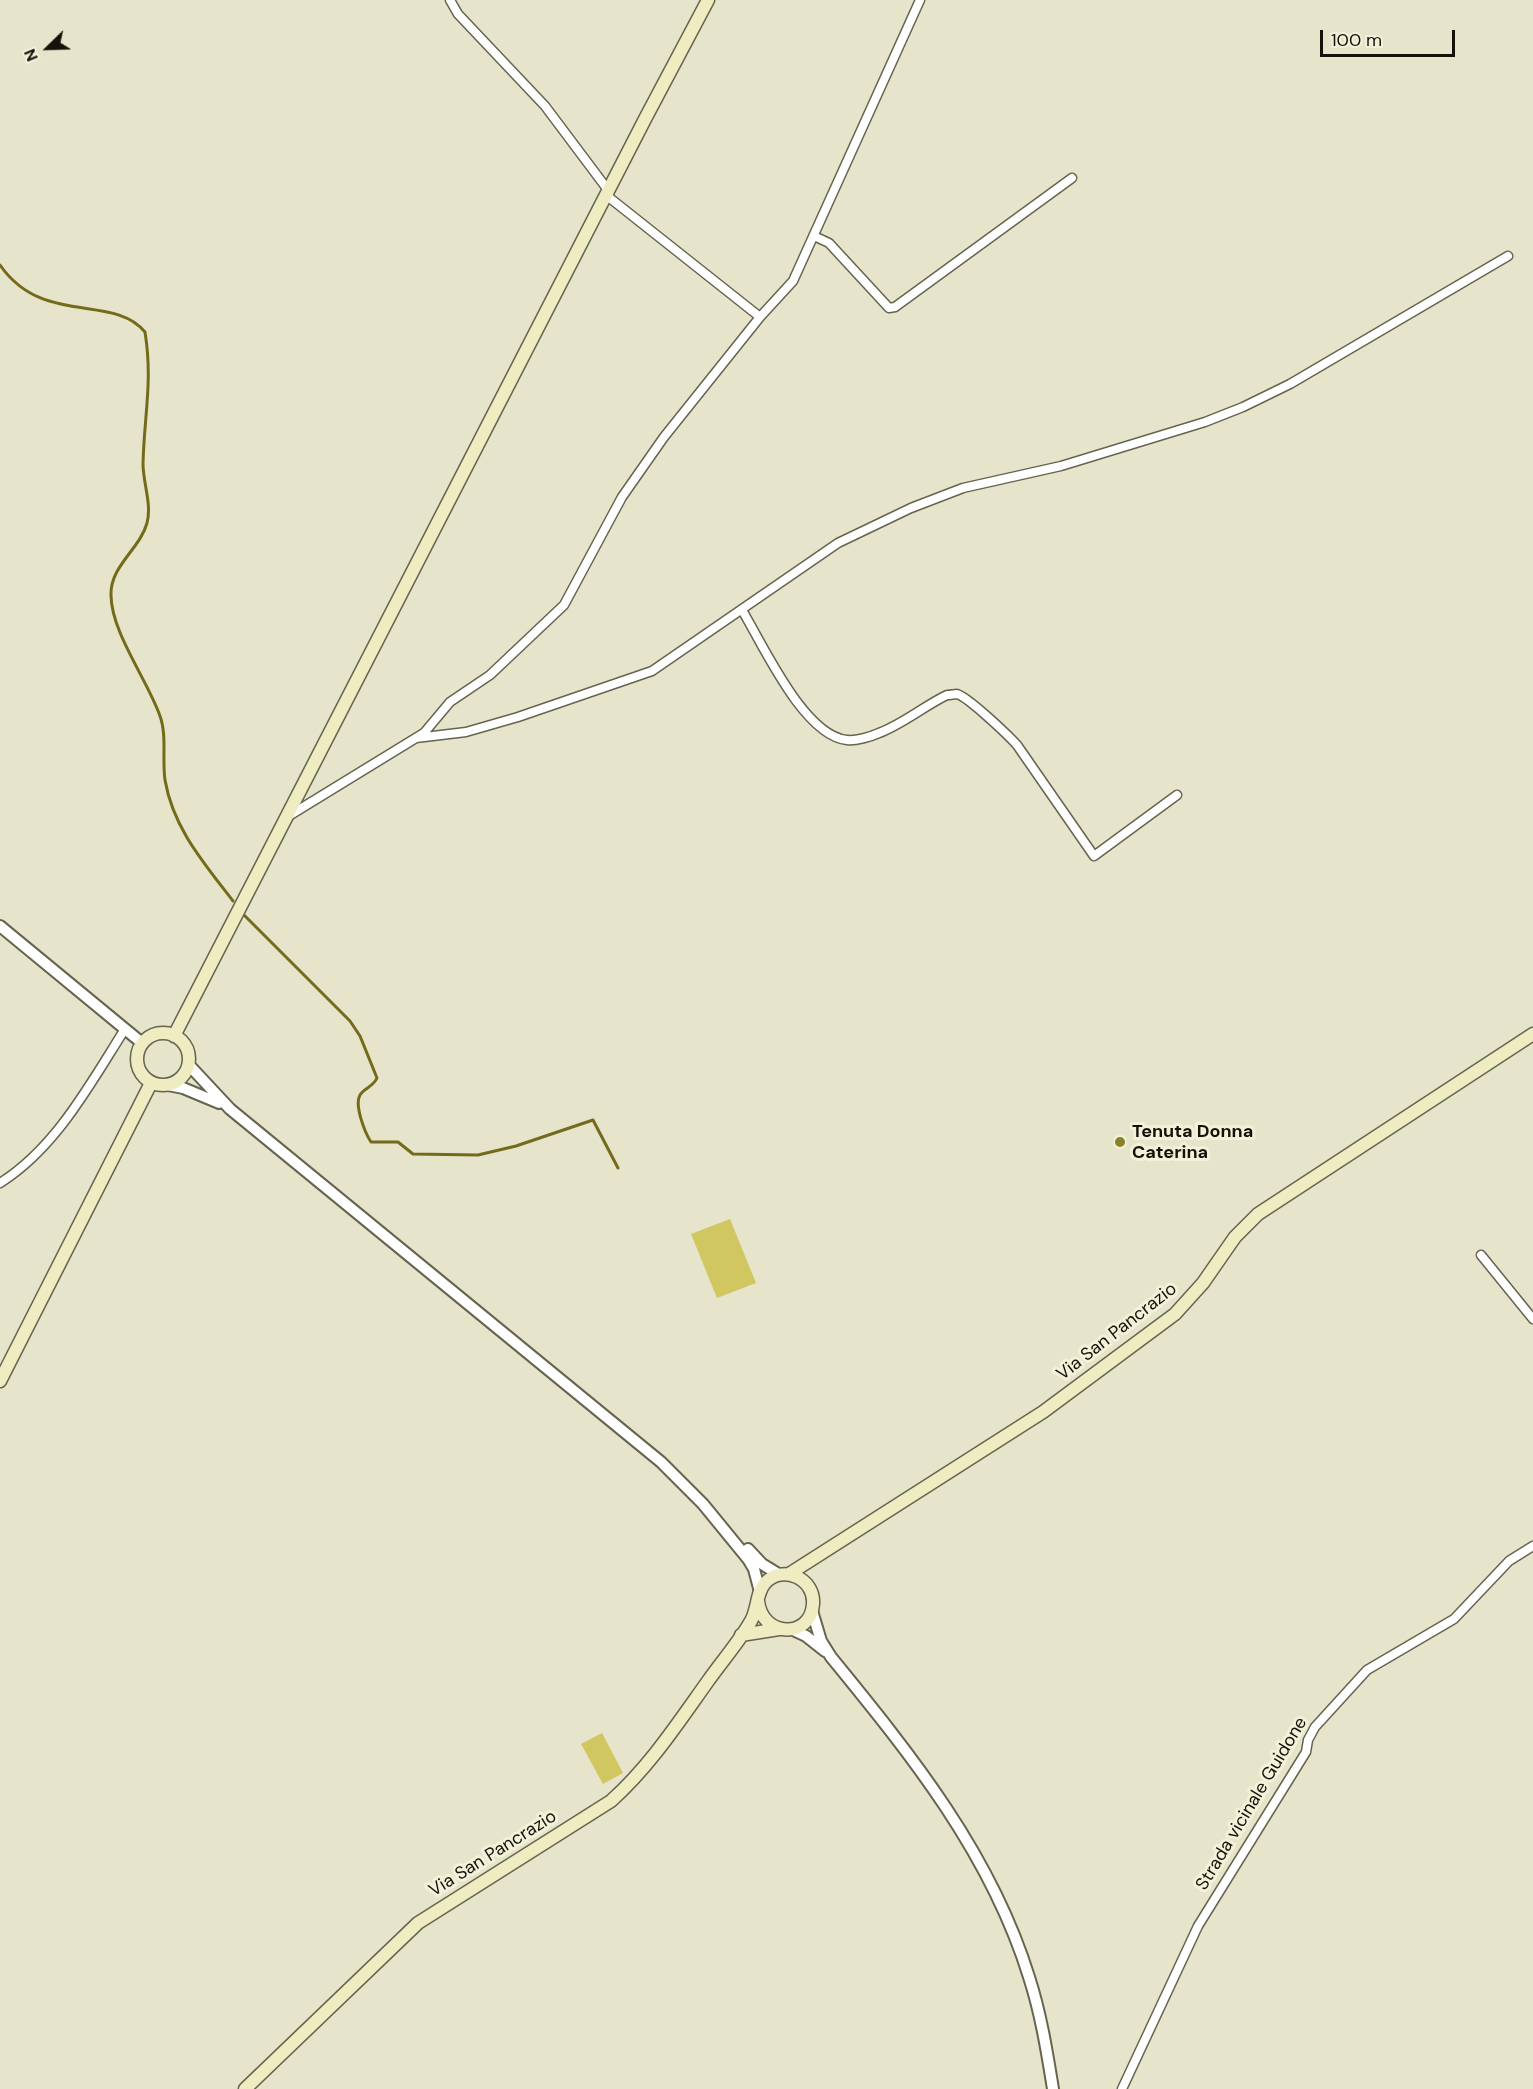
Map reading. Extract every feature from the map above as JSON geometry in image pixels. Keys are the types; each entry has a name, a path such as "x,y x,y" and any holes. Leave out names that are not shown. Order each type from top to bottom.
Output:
{"main road":[{"path":"174,1036 607,192 708,0"},
{"name":"Via San Pancrazio","path":"784,1574 916,1495 1043,1412 1175,1314 1203,1282 1235,1238 1258,1215 1533,1034"},
{"path":"153,1035 174,1036 186,1047 188,1064 181,1078 168,1085 151,1083 140,1072 137,1065 136,1057 142,1043 153,1035"},
{"path":"0,1381 151,1083"},
{"path":"806,1583 812,1565 821,1553"},
{"path":"741,1635 785,1629 804,1623 812,1611 813,1596 806,1583 784,1574 764,1584 759,1596 762,1617 785,1629"},
{"name":"Via San Pancrazio","path":"245,2089 361,1975 418,1923 619,1794 661,1748 752,1620 759,1596"}],"street":[{"path":"450,0 458,14 545,106 607,192 760,317"},
{"path":"287,817 424,733 450,702 490,675 564,605 622,497 664,437 760,317 793,281 920,0"},
{"path":"814,236 829,243 889,308 895,307 1072,178"},
{"path":"416,738 466,732 652,671 838,543 911,508 963,488 1061,466 1205,422 1243,407 1290,384 1508,256"},
{"path":"742,610 795,699 813,722 836,737 848,741 878,734 947,695 957,694 1005,732 1017,745 1094,856 1177,795"},
{"path":"0,926 142,1043"},
{"path":"0,1183 14,1174 55,1134 91,1084 125,1029"},
{"path":"188,1064 230,1109 661,1462 732,1537 754,1569 759,1596"},
{"path":"168,1085 199,1094 230,1109"},
{"path":"1481,1255 1533,1319"},
{"path":"732,1537 744,1544 762,1564 784,1574"},
{"name":"Strada vicinale Guidone","path":"1122,2089 1198,1926 1306,1752 1308,1740 1315,1727 1367,1670 1454,1619 1509,1561 1533,1546"},
{"path":"812,1611 821,1641 831,1658 936,1790 972,1847 1005,1913 1029,1978 1053,2089"},
{"path":"785,1629 806,1636 831,1658"}],"shaded area":[{"path":"730,1219 756,1283 717,1298 691,1234"},
{"path":"602,1733 623,1773 603,1784 581,1744"}],"waterway":[{"path":"0,265 17,284 36,296 56,303 115,314 131,320 145,332 148,383 143,464 148,516 138,541 115,575 111,595 113,609 123,640 160,716 163,731 165,780 175,814 191,844 233,901"},
{"path":"244,915 350,1021 360,1036 377,1078 360,1095 358,1105 361,1119 371,1142 398,1142 413,1154 478,1155 516,1146 593,1120 618,1168"}],"place":[{"name":"Tenuta Donna Caterina","path":"1120,1142"}]}
